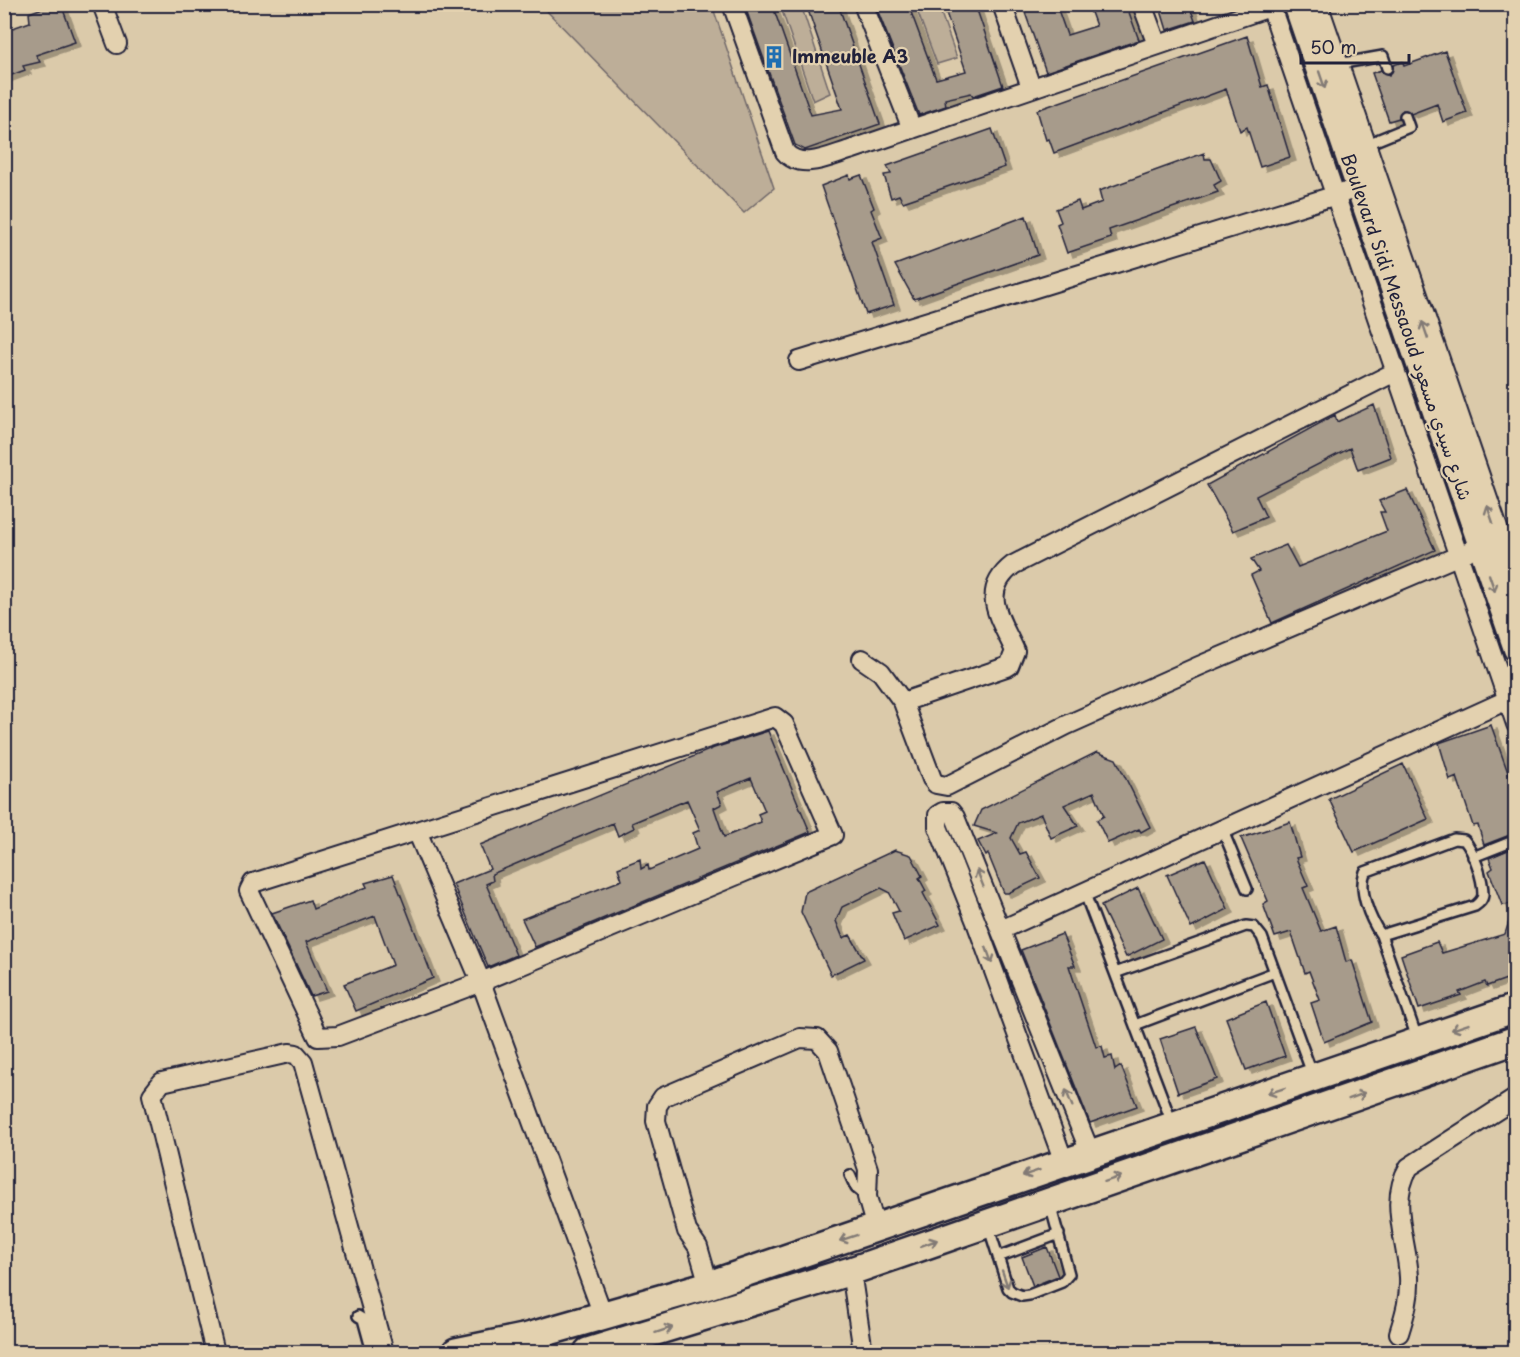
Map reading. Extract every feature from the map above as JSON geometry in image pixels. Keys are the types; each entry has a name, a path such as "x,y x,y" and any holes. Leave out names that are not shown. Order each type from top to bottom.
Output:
{"main road":[{"path":"456,1353 528,1337 709,1285 1090,1152 1515,1008"},
{"path":"588,1353 851,1270 1515,1040"}],"street":[{"path":"102,4 117,44"},
{"path":"732,4 785,152 789,157 806,162 912,129 1274,5 1335,196 1395,372 1469,551 1511,698 1515,724"},
{"path":"863,4 912,129"},
{"path":"1002,4 1031,87"},
{"path":"1142,4 1157,45"},
{"name":"Boulevard Sidi Messaoud شارع سيدي مسعود","path":"1296,4 1412,343 1469,551 1515,649"},
{"name":"Boulevard Sidi Messaoud شارع سيدي مسعود","path":"1315,4 1515,590"},
{"path":"799,361 1359,188"},
{"path":"1388,352 1412,343"},
{"path":"903,702 1009,666 1016,651 996,607 993,592 1000,577 1013,565 1395,372"},
{"path":"862,659 881,672 903,702 932,779 936,784 947,786 1158,684 1469,551"},
{"path":"976,922 998,922 1085,894 1511,698"},
{"path":"775,717 784,724 833,835 481,982 338,1036 318,1037 249,891 253,883 775,717"},
{"path":"1064,1162 976,922 938,827 938,815 943,812 951,812 955,817 1090,1152"},
{"path":"417,831 481,982 603,1316"},
{"path":"709,1285 698,1247 687,1231 656,1121 657,1106 663,1097 800,1038 817,1039 828,1051 868,1169 867,1197 876,1228"},
{"path":"215,1353 152,1095 162,1082 289,1053 296,1054 303,1062 384,1353"},
{"path":"1032,1072 1055,1063"},
{"path":"1399,1333 1410,1295 1398,1204 1401,1180 1409,1167 1515,1098"},
{"path":"851,1270 863,1353"}],"lane":[{"path":"1335,64 1383,56 1387,68"},
{"path":"1363,146 1409,127 1405,116"},
{"path":"1223,831 1246,889"},
{"path":"1381,935 1475,906 1482,901 1483,894 1473,857 1464,840 1454,839 1365,872 1361,883 1374,925 1381,935 1418,1041"},
{"path":"1473,857 1515,840"},
{"path":"1085,894 1173,1125"},
{"path":"1115,973 1246,926 1254,927 1262,937 1314,1078"},
{"path":"1135,1025 1275,972"},
{"path":"849,1175 856,1188 867,1197"},
{"path":"987,1223 1008,1288 1017,1295 1029,1294 1067,1278 1069,1270 1049,1202"},
{"path":"998,1257 1059,1234"},
{"path":"358,1316 363,1319 372,1353"}],"shaded area":[{"path":"541,5 712,5 774,188 744,213"},
{"path":"780,5 801,5 830,93 813,101"},
{"path":"915,5 938,5 957,58 937,64"}],"building":[{"path":"53,4 61,4 75,42 36,55 40,62 23,66 25,70 4,78 4,31 30,22 29,13"},
{"name":"Immeuble A3","path":"744,4 772,4 811,115 842,109 806,4 838,4 880,124 805,150 795,145"},
{"path":"875,4 908,4 936,79 966,71 943,4 975,4 1003,86 973,96 971,93 945,99 946,106 919,115"},
{"path":"1022,4 1056,4 1067,35 1096,26 1088,4 1126,4 1139,40 1046,72"},
{"path":"1159,4 1189,4 1195,21 1167,30"},
{"path":"1247,36 1262,87 1268,85 1290,157 1260,167 1247,127 1240,131 1226,89 1054,153 1049,139 1046,140 1037,110"},
{"path":"1445,51 1467,113 1443,122 1437,104 1411,114 1403,110 1399,118 1389,121 1372,73 1381,70 1389,75 1393,65 1403,62 1404,66"},
{"path":"992,129 1005,167 903,202 899,195 891,198 884,175 891,174 887,166"},
{"path":"1204,153 1205,159 1211,159 1221,181 1214,185 1218,192 1109,230 1111,238 1067,253 1057,224 1061,222 1056,209 1078,201 1081,210 1102,202 1099,191"},
{"path":"849,175 850,179 861,175 874,208 871,210 882,238 872,242 894,305 866,314 821,186"},
{"path":"1026,216 1038,255 914,299 895,265"},
{"path":"1374,405 1391,457 1358,470 1350,448 1256,496 1266,517 1233,531 1207,485 1335,415 1337,422"},
{"path":"1407,490 1435,550 1272,623 1251,575 1259,571 1251,559 1286,545 1298,567 1387,531 1380,512 1385,512 1379,501"},
{"path":"1491,725 1515,792 1515,833 1484,845 1478,825 1473,826 1457,777 1450,780 1439,743"},
{"path":"768,731 810,832 535,947 522,919 622,880 618,868 640,859 641,869 648,865 649,870 698,849 693,833 700,830 687,800 632,823 634,828 618,836 613,823 492,874 493,881 486,884 516,955 488,967 453,884 490,869 480,845 714,748","holes":["751,778 765,811 758,814 761,822 724,837 714,808 722,804 717,792"]},
{"path":"1097,752 1116,759 1150,827 1141,832 1139,829 1108,843 1097,820 1104,816 1094,792 1064,805 1078,826 1051,838 1041,814 1018,823 1011,838 1020,854 1026,852 1040,878 1004,893 988,854 986,856 978,841 997,833 974,826 981,810"},
{"path":"1403,764 1428,819 1354,852 1329,799"},
{"path":"1290,822 1300,857 1296,858 1308,886 1303,888 1321,931 1336,926 1346,962 1352,960 1372,1022 1324,1042 1311,1003 1320,1000 1309,971 1305,973 1291,932 1275,937 1263,904 1268,901 1241,838"},
{"path":"1515,847 1515,904 1502,905 1489,871 1493,868 1489,858"},
{"path":"895,850 911,855 922,876 919,878 926,891 923,893 940,925 904,941 892,913 899,911 889,892 881,888 842,907 836,921 843,938 850,935 864,959 831,975 801,912 805,892"},
{"path":"1205,859 1228,909 1191,928 1167,875"},
{"path":"393,875 433,978 356,1011 344,984 393,965 375,916 306,942 327,991 311,996 272,913 310,900 313,909 367,887 365,883"},
{"path":"1138,888 1162,939 1126,957 1101,906"},
{"path":"1513,909 1515,910 1515,976 1487,986 1485,982 1459,992 1461,995 1419,1009 1401,955 1437,942 1442,953 1505,934"},
{"path":"1062,934 1075,966 1069,966 1096,1047 1102,1046 1105,1058 1112,1056 1115,1070 1121,1066 1137,1106 1090,1123 1021,950"},
{"path":"1266,1002 1285,1056 1246,1070 1226,1018"},
{"path":"1196,1027 1217,1079 1178,1093 1160,1039"},
{"path":"1047,1247 1058,1276 1033,1286 1022,1257"}],"place":[{"name":"Immeuble A3","path":"774,57"}]}
